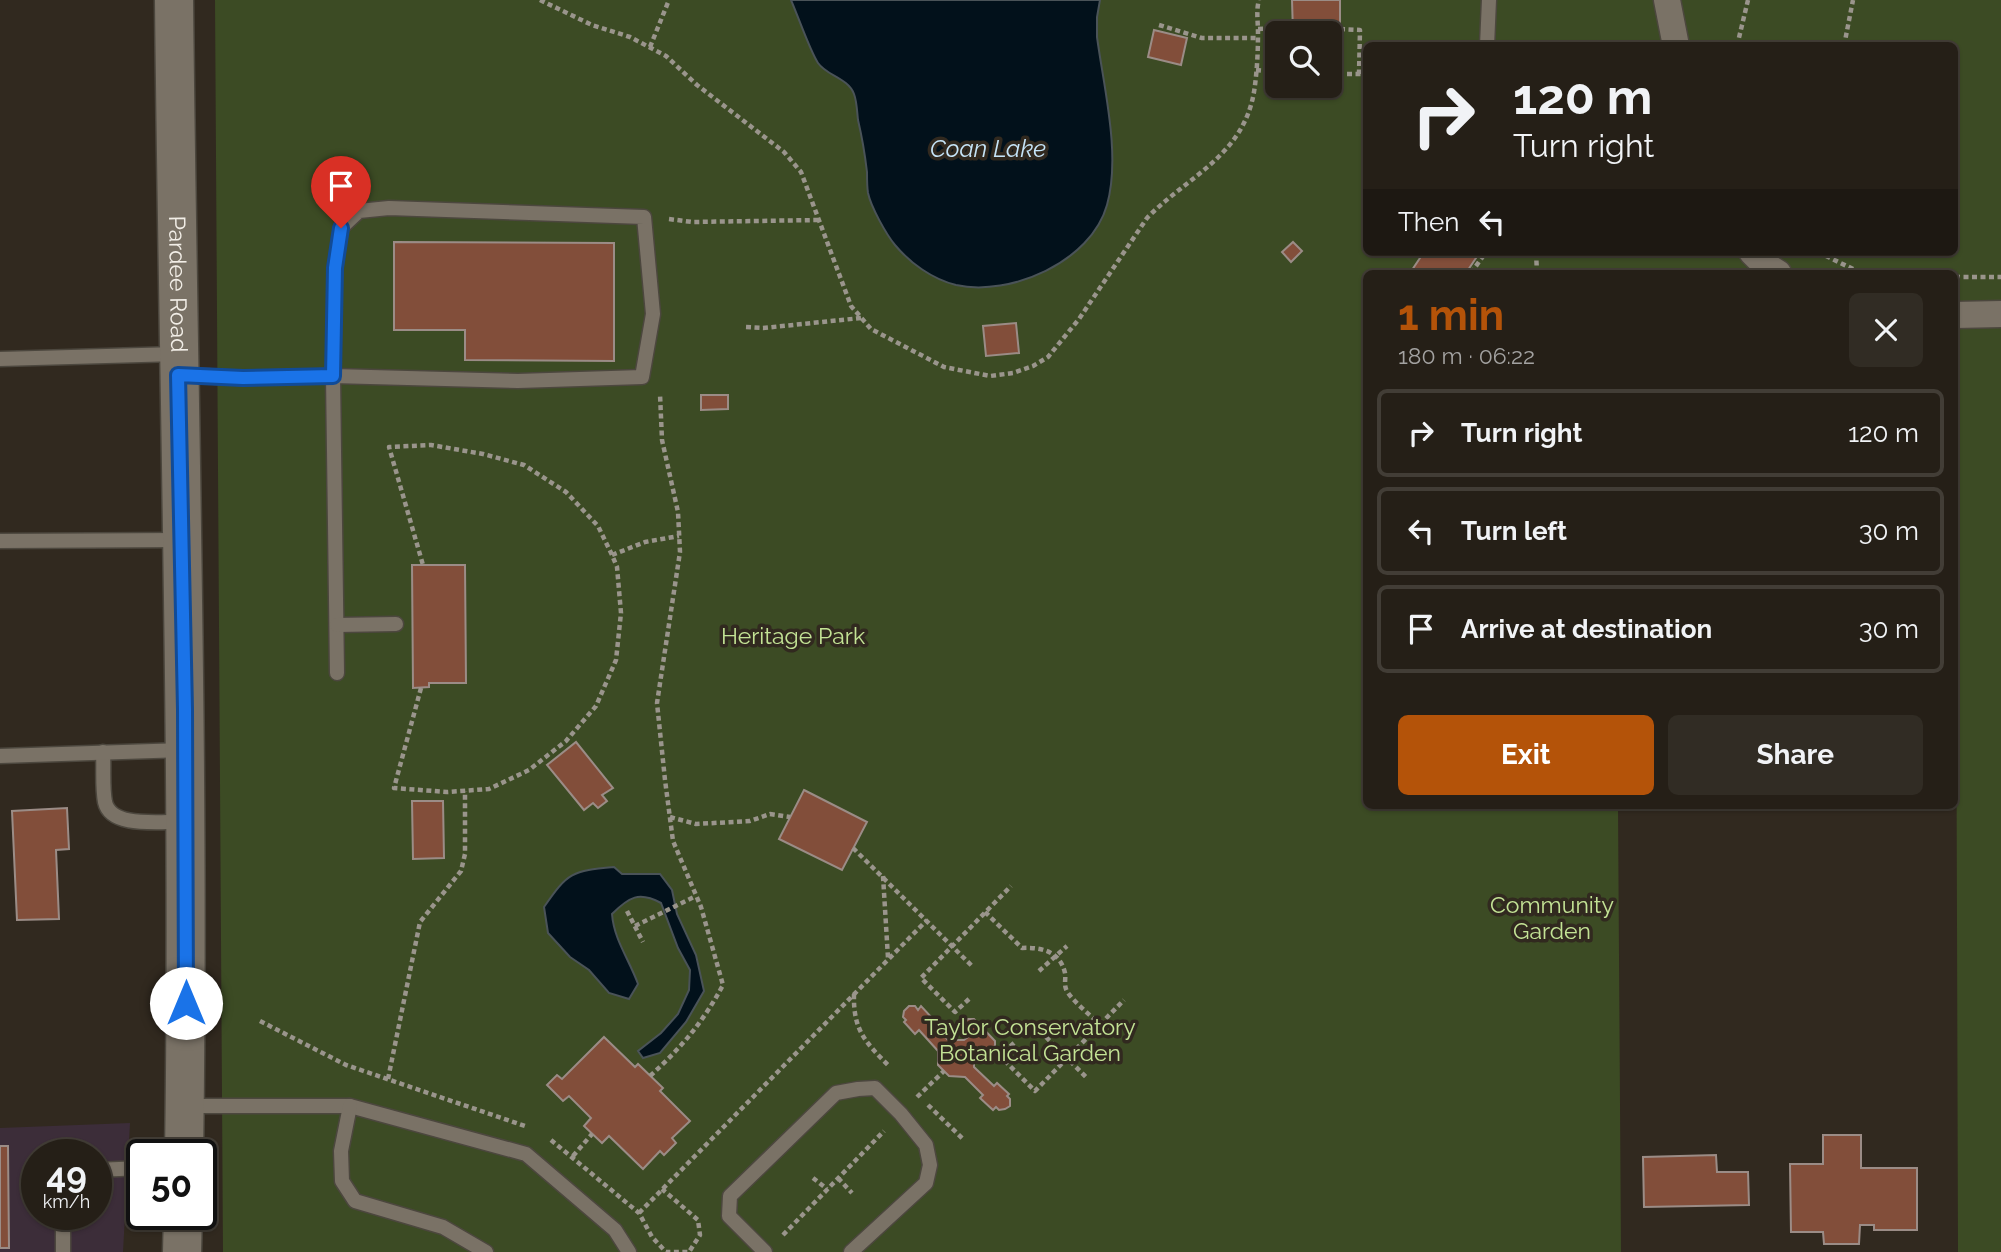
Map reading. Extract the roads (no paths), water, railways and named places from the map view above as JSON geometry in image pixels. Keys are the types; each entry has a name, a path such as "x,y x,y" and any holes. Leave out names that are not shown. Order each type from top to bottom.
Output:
{"main road":[{"name":"Pardee Road","path":"174,0 185,750 184,1139"},
{"path":"182,1252 183,1230"}],"street":[{"path":"1667,0 1675,42"},
{"path":"1756,256 1773,270"},
{"path":"1958,315 2001,314"}],"lane":[{"path":"1487,42 1489,0"},
{"path":"0,359 178,365 243,378 333,376 518,381 642,377 653,314 644,217 389,208 359,211 341,228 335,268 333,376 337,673"},
{"path":"0,541 181,540"},
{"path":"337,625 397,624"},
{"path":"0,756 185,750"},
{"path":"103,752 105,801 109,812 121,821 185,822"},
{"path":"770,1247 729,1216 730,1196 836,1093 875,1088 926,1145 930,1165 926,1183 851,1252"},
{"path":"184,1106 350,1106 526,1154 615,1230 629,1252"},
{"path":"350,1106 341,1151 342,1181 355,1201 443,1227 486,1252"},
{"path":"63,1230 63,1252"}],"water":[{"name":"Coan Lake","path":"791,0 1100,0 1097,37 1110,122 1111,186 1107,205 1098,225 1084,243 1066,259 1046,271 1000,286 956,285 938,279 915,264 891,240 870,199 854,94 847,84 818,63"},
{"path":"614,867 622,874 660,874 672,890 677,914 696,955 704,991 686,1022 660,1053 643,1058 638,1051 661,1033 678,1014 689,990 690,970 678,948 661,903 646,897 635,898 624,903 612,914 619,941 638,984 629,999 609,993 589,970 570,957 548,933 544,907 572,875"}],"park label":[{"name":"Heritage Park","path":"793,636"},
{"name":"Community Garden","path":"1552,918"},
{"name":"Taylor Conservatory Botanical Garden","path":"1030,1040"}]}
